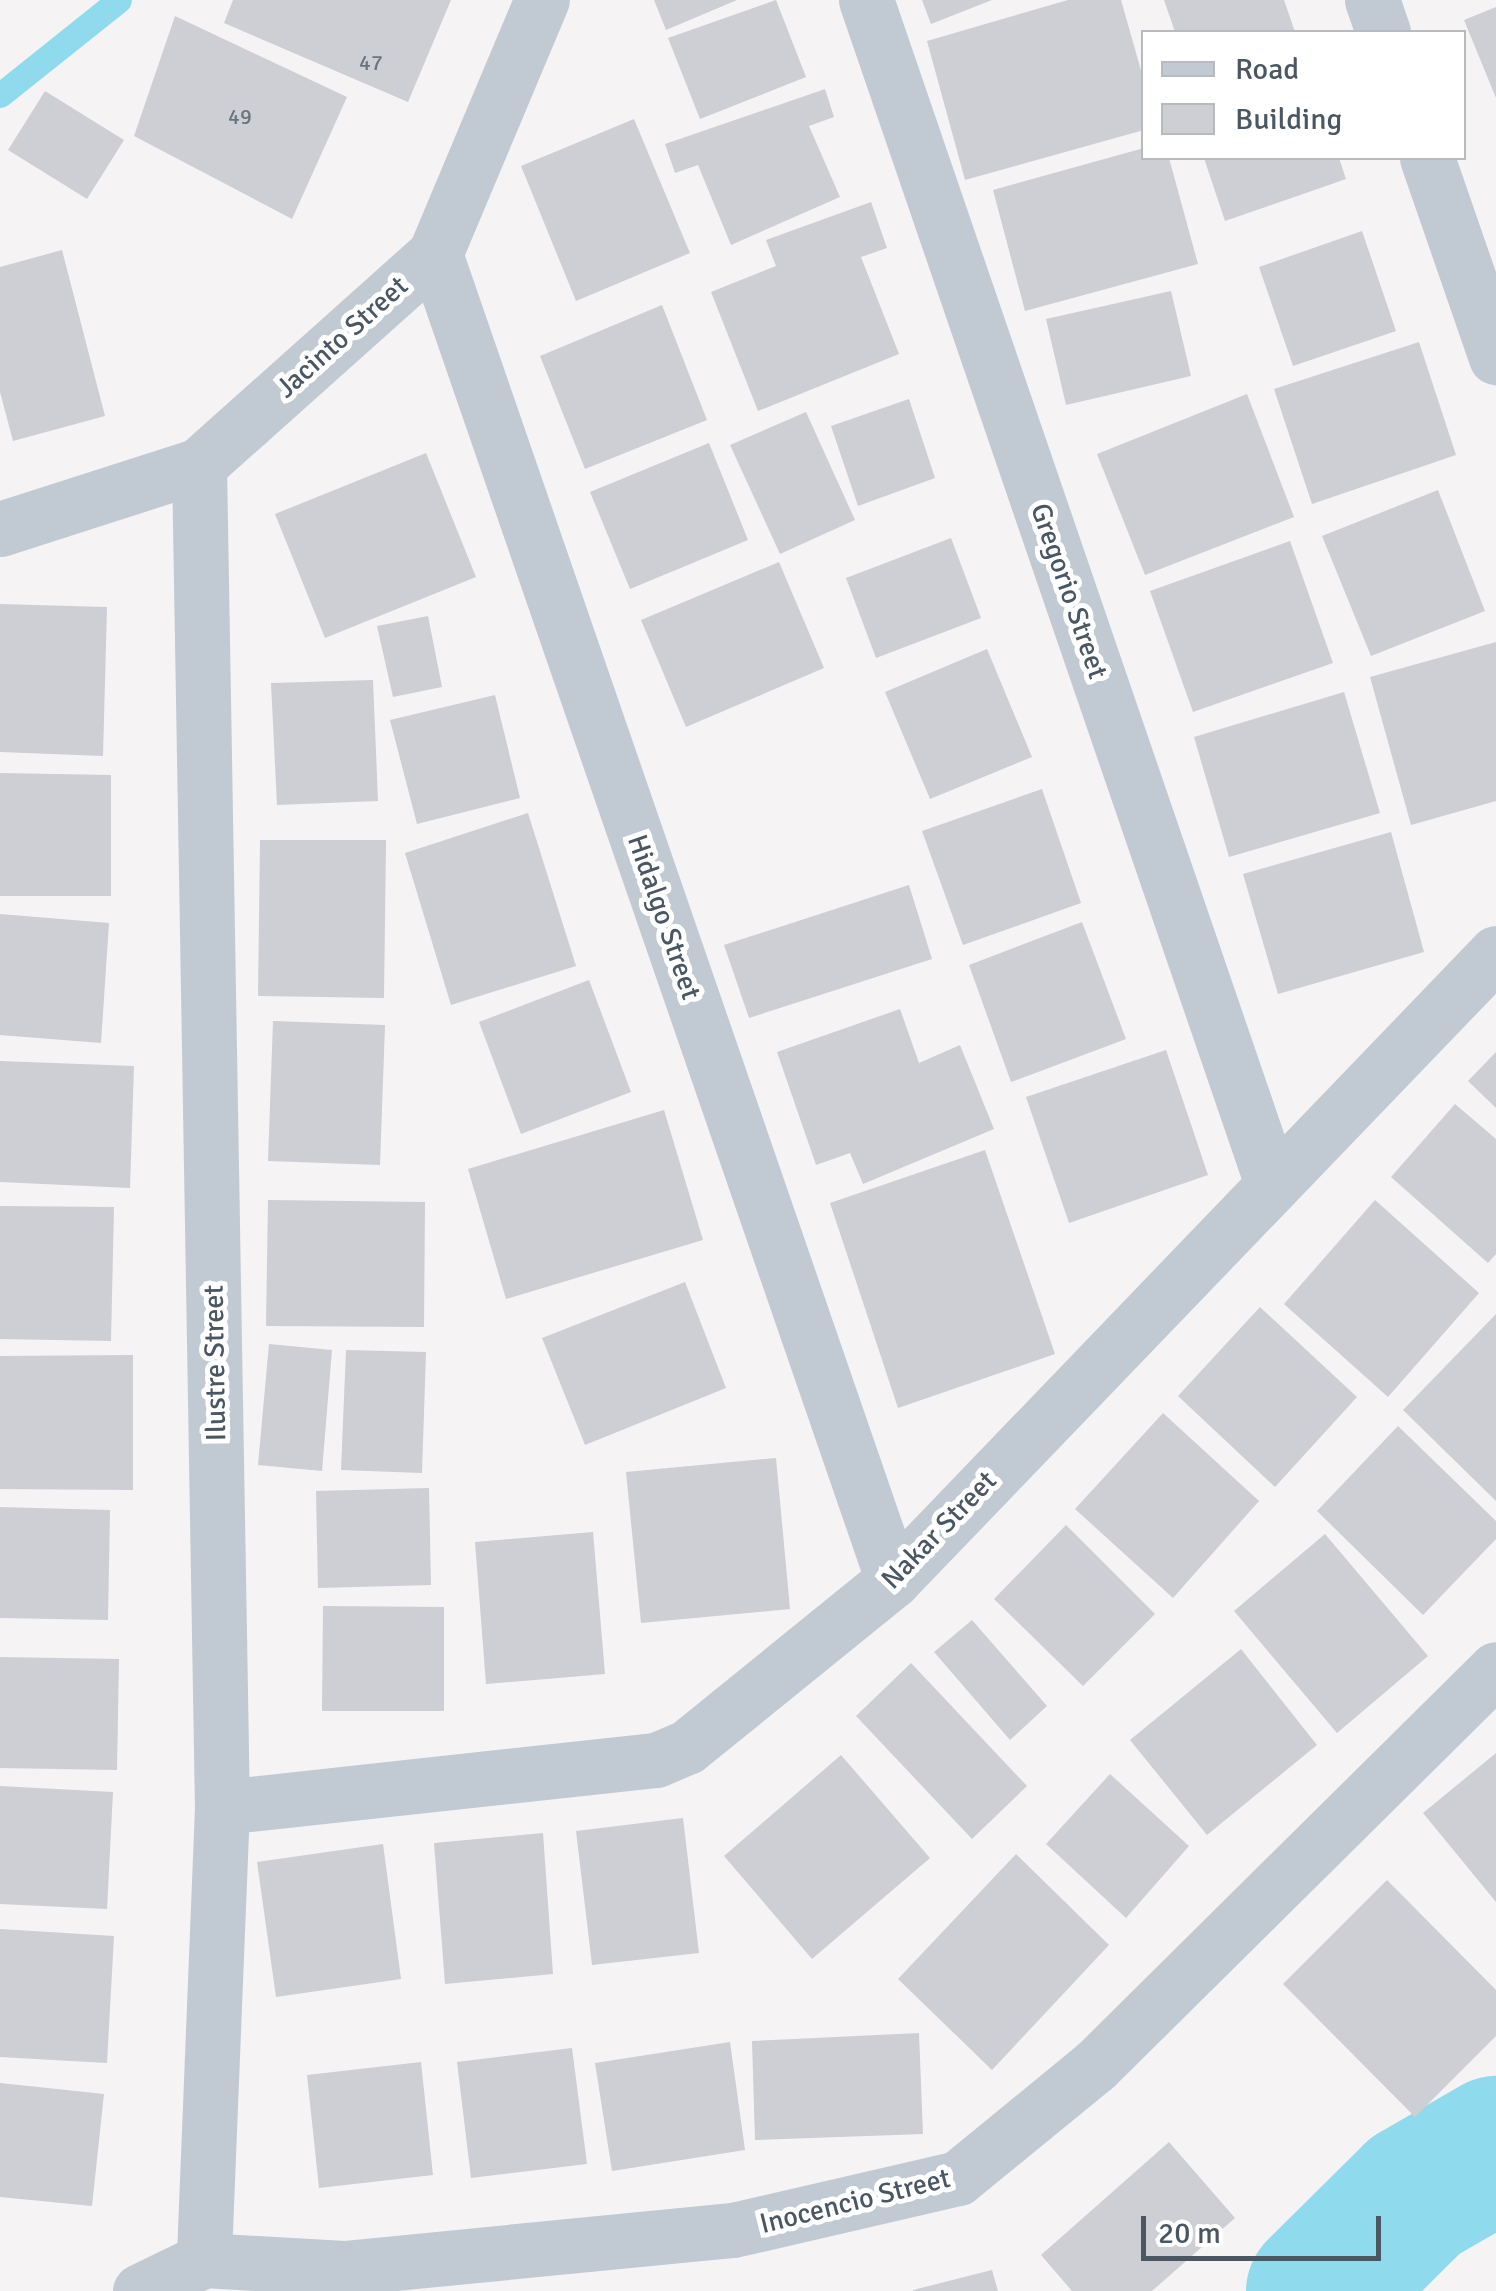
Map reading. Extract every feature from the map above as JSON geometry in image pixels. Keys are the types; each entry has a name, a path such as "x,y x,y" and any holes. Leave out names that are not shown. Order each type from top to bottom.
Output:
{"street":[{"name":"Jacinto Street","path":"0,528 199,465 435,254 542,0"},
{"name":"Gregorio Street","path":"866,0 1272,1181"},
{"path":"1372,0 1383,30"},
{"path":"1428,160 1496,357"},
{"name":"Hidalgo Street","path":"435,254 893,1580"},
{"name":"Ilustre Street","path":"199,465 222,1807 204,2260"},
{"name":"Nakar Street","path":"222,1807 656,1760 687,1746 893,1580 1272,1181 1496,954"},
{"name":"Inocencio Street","path":"140,2291 204,2260 344,2268 732,2230 958,2178 1095,2066 1496,1668"}],"building":[{"path":"233,0 451,0 408,102 224,23"},
{"path":"654,0 737,0 666,30"},
{"path":"776,0 806,77 700,119 668,38"},
{"path":"922,0 992,0 931,24"},
{"path":"1068,0 1121,0 1141,70 1141,131 965,180 927,41"},
{"path":"1164,0 1284,0 1294,30 1174,30"},
{"path":"1496,7 1496,98 1464,20"},
{"path":"175,16 347,97 292,219 134,136"},
{"path":"825,89 834,117 809,126 840,197 731,245 698,165 675,173 665,144"},
{"path":"45,91 124,140 87,199 8,150"},
{"path":"634,119 690,253 576,301 521,166"},
{"path":"1141,149 1141,160 1170,160 1198,264 1025,311 993,190"},
{"path":"1205,160 1340,160 1346,179 1225,221"},
{"path":"871,202 887,248 861,257 899,354 758,411 711,292 776,266 766,240"},
{"path":"1362,231 1396,331 1293,366 1259,267"},
{"path":"62,250 105,416 13,441 0,392 0,267"},
{"path":"1171,291 1191,376 1066,405 1046,319"},
{"path":"662,305 707,420 585,469 540,356"},
{"path":"1419,342 1456,455 1312,504 1274,389"},
{"path":"1247,394 1294,517 1145,575 1097,454"},
{"path":"909,399 935,478 858,506 831,426"},
{"path":"806,412 855,520 780,554 730,445"},
{"path":"709,443 748,540 630,589 590,492"},
{"path":"426,453 476,577 325,638 275,514"},
{"path":"1438,490 1485,611 1371,656 1322,536"},
{"path":"951,538 981,618 876,658 846,578"},
{"path":"1290,541 1333,663 1193,712 1150,591"},
{"path":"779,562 824,668 686,727 641,620"},
{"path":"0,604 107,607 103,756 0,752"},
{"path":"428,616 442,687 393,697 377,626"},
{"path":"1496,642 1496,801 1411,825 1370,677"},
{"path":"987,649 1032,757 930,799 885,692"},
{"path":"373,680 378,801 277,805 271,683"},
{"path":"1344,692 1380,813 1229,857 1194,737"},
{"path":"495,695 520,798 417,824 390,720"},
{"path":"0,773 111,775 111,896 0,896"},
{"path":"1042,789 1081,903 963,945 922,831"},
{"path":"528,813 576,966 451,1005 405,853"},
{"path":"1391,832 1424,952 1278,994 1243,874"},
{"path":"260,840 386,840 384,998 258,996"},
{"path":"909,885 932,959 749,1018 724,945"},
{"path":"0,914 109,923 101,1043 0,1035"},
{"path":"1082,922 1126,1039 1011,1082 969,965"},
{"path":"589,980 631,1092 521,1134 479,1022"},
{"path":"900,1009 919,1063 960,1045 994,1129 863,1184 850,1153 816,1165 777,1052"},
{"path":"273,1021 385,1025 380,1165 268,1161"},
{"path":"1166,1050 1208,1175 1069,1223 1026,1097"},
{"path":"1496,1052 1496,1108 1468,1081"},
{"path":"0,1061 134,1066 130,1188 0,1182"},
{"path":"1455,1104 1496,1139 1496,1254 1488,1263 1391,1177"},
{"path":"664,1110 703,1240 506,1299 468,1169"},
{"path":"985,1150 1055,1354 898,1408 830,1203"},
{"path":"268,1200 425,1202 424,1327 266,1326"},
{"path":"1375,1200 1479,1293 1388,1397 1284,1304"},
{"path":"0,1206 114,1207 111,1341 0,1339"},
{"path":"685,1282 726,1388 585,1445 542,1338"},
{"path":"1260,1307 1357,1397 1275,1487 1178,1396"},
{"path":"1496,1314 1496,1501 1403,1410"},
{"path":"269,1344 332,1350 322,1471 258,1465"},
{"path":"346,1350 426,1352 422,1473 341,1470"},
{"path":"133,1355 133,1490 0,1489 0,1356"},
{"path":"1163,1413 1259,1501 1173,1598 1075,1509"},
{"path":"1398,1426 1496,1521 1496,1539 1423,1615 1317,1511"},
{"path":"776,1458 790,1609 641,1623 626,1472"},
{"path":"429,1488 431,1585 318,1588 316,1491"},
{"path":"0,1507 110,1510 108,1620 0,1618"},
{"path":"1066,1525 1155,1614 1083,1686 994,1599"},
{"path":"593,1532 605,1674 486,1684 475,1542"},
{"path":"1325,1534 1428,1656 1337,1733 1234,1611"},
{"path":"323,1606 444,1607 444,1711 322,1711"},
{"path":"972,1620 1047,1706 1010,1740 934,1652"},
{"path":"1241,1649 1317,1745 1207,1835 1130,1740"},
{"path":"0,1657 119,1659 117,1770 0,1768"},
{"path":"911,1663 1027,1786 972,1839 856,1716"},
{"path":"1496,1753 1496,1902 1423,1813"},
{"path":"841,1755 930,1858 812,1959 724,1856"},
{"path":"1110,1774 1189,1846 1126,1918 1046,1844"},
{"path":"0,1786 113,1792 107,1909 0,1904"},
{"path":"683,1818 699,1953 592,1965 576,1831"},
{"path":"543,1833 553,1974 445,1984 434,1843"},
{"path":"383,1844 401,1979 276,1997 257,1862"},
{"path":"1016,1854 1109,1945 992,2070 898,1979"},
{"path":"1387,1880 1496,1990 1496,2036 1415,2117 1283,1984"},
{"path":"0,1929 114,1936 107,2063 0,2057"},
{"path":"919,2033 923,2134 755,2140 752,2041"},
{"path":"730,2042 745,2150 612,2171 595,2063"},
{"path":"572,2048 587,2164 471,2178 457,2062"},
{"path":"421,2062 433,2175 319,2188 307,2075"},
{"path":"0,2083 104,2094 92,2206 0,2197"},
{"path":"1169,2142 1235,2218 1152,2291 1072,2291 1041,2255"},
{"path":"992,2270 998,2291 913,2291 913,2290"}],"waterway":[{"path":"0,95 119,0"},
{"path":"1318,2291 1415,2195 1496,2148"}]}
